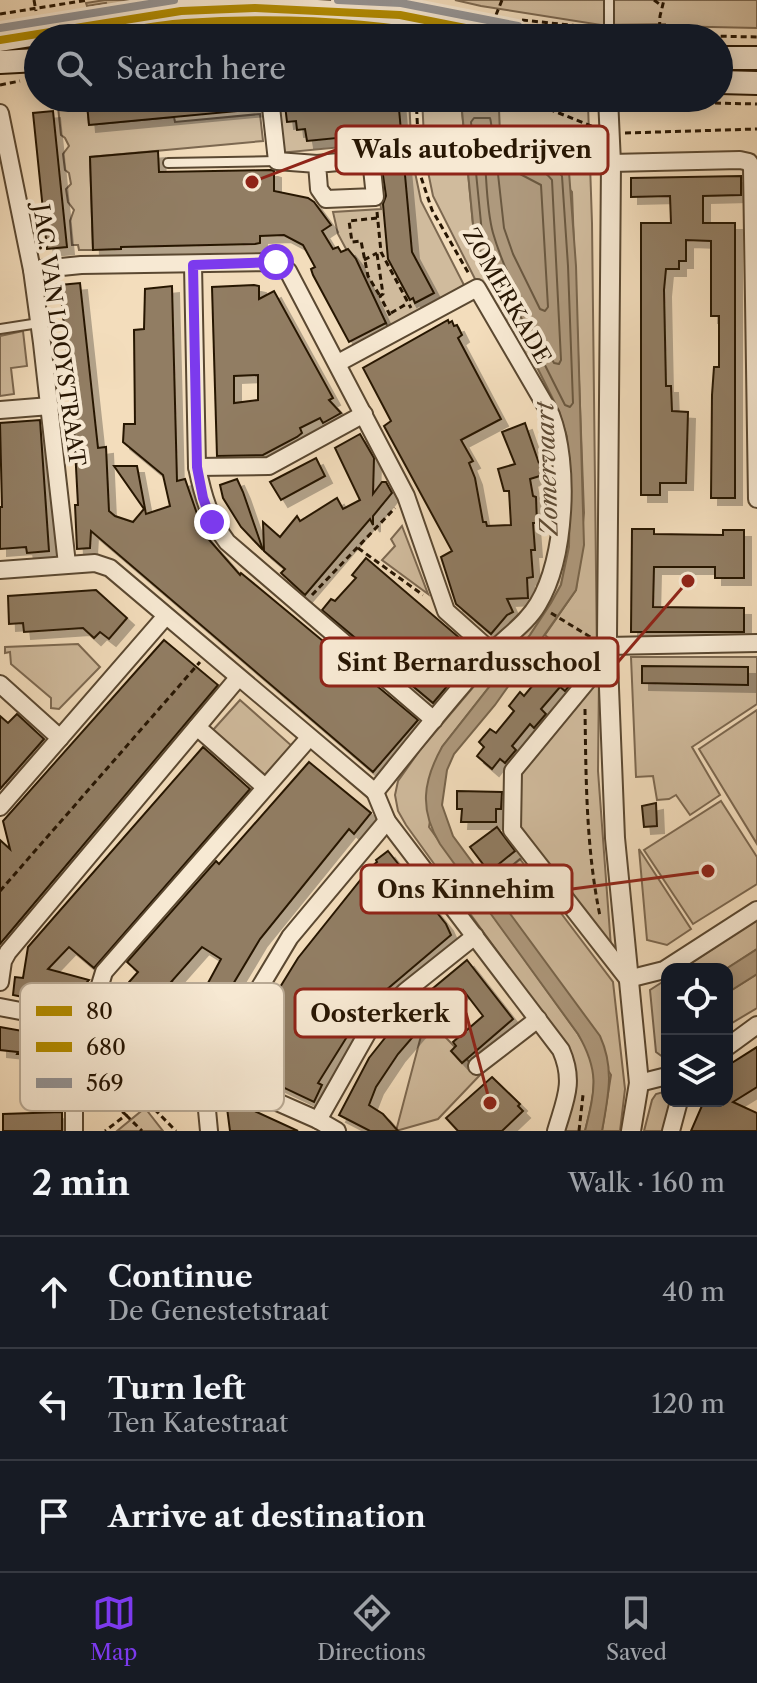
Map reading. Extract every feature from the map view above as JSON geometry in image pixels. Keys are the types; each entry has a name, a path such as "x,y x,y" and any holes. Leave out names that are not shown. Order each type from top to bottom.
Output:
{"main road":[{"path":"100,24 181,11 370,7 400,15 478,24"},
{"path":"0,40 24,36"},
{"path":"733,58 757,58"},
{"path":"0,62 24,61"},
{"path":"733,82 757,83"}],"street":[{"path":"272,112 277,161 317,164 371,159 375,197 326,199 319,189 317,164"},
{"path":"608,112 611,163 607,647 615,838 639,1083 631,1131"},
{"name":"JAC. VAN LOOYSTRAAT","path":"0,113 32,270 67,564"},
{"path":"611,163 740,160 749,162 752,168 756,258 757,499"},
{"path":"32,270 81,265 276,262 288,271 406,496 446,611 492,652"},
{"path":"193,265 197,467 212,522 227,542 434,720"},
{"path":"338,363 477,288"},
{"name":"ZOMERKADE","path":"375,792 492,652 538,604 554,569 560,540 562,456 558,434 551,415 477,288"},
{"path":"0,410 50,406"},
{"path":"197,467 269,466 364,414"},
{"path":"0,570 95,563 110,568 375,792 387,821 561,1050 568,1066 570,1084 556,1131"},
{"path":"0,807 165,617"},
{"path":"607,647 757,643"},
{"path":"607,647 584,686 513,771 512,830 628,979"},
{"path":"0,982 2,958 238,678"},
{"path":"0,684 60,738"},
{"path":"197,727 265,787"},
{"path":"99,983 104,972 309,738"},
{"path":"262,983 290,937 387,821"},
{"path":"628,979 664,970 757,910"},
{"path":"318,1120 373,1023 406,991 475,936"},
{"path":"0,1007 20,1011"},
{"path":"477,1066 538,1019"},
{"path":"733,1043 757,1025"},
{"path":"639,1083 661,1078"},
{"path":"284,1105 337,1131"},
{"path":"671,1131 677,1107"},
{"path":"74,1131 75,1111"}],"lane":[{"path":"609,0 609,24"},
{"path":"168,163 277,161"},
{"path":"0,329 39,323"}],"path":[{"path":"34,0 36,9"},
{"path":"0,14 88,0"},
{"path":"496,15 502,0"},
{"path":"654,0 662,6"},
{"path":"661,24 664,0"},
{"path":"79,2 81,11"},
{"path":"733,37 757,37"},
{"path":"733,103 757,104"},
{"name":"ZOMERKADE","path":"417,112 420,174 432,210 477,288"},
{"path":"556,112 609,133 757,129"},
{"path":"375,197 383,294 380,296"},
{"path":"377,218 349,221 352,242 361,241 368,276 396,330"},
{"path":"364,260 379,253"},
{"path":"379,253 417,319"},
{"path":"390,314 408,303"},
{"path":"301,607 406,496"},
{"path":"358,548 446,611"},
{"path":"543,608 607,647"},
{"path":"0,891 208,653"},
{"path":"584,686 586,812 592,878 605,940 602,947"},
{"path":"122,1111 142,1131"},
{"path":"155,1111 176,1131"},
{"path":"105,1131 126,1115"}],"shaded area":[{"path":"105,0 264,0 107,8 106,3 87,6 86,3"},
{"path":"455,0 757,0 757,28 733,27 733,24 595,24"},
{"path":"216,18 327,19 327,24 156,24"},
{"path":"59,112 88,112 89,125 174,117 175,122 260,114 263,141 90,157 93,250 79,250 78,245 72,245 70,221 74,210 68,202 66,189 71,184 63,154 69,146 61,135"},
{"path":"275,112 410,112 412,158 421,201 464,285 389,329 338,234 333,212 381,209 374,144 279,153"},
{"path":"423,112 462,112 474,235 559,410 567,437 570,493 569,547 561,585 530,635 442,747 429,827 589,1052 594,1085 585,1131 563,1131 574,1083 574,1064 562,1041 406,825 398,811 395,795 398,781 420,750 536,613 565,512 542,392 475,279 433,196 425,157"},
{"path":"464,112 588,112 597,658 586,670 545,635 576,590 584,513 572,192 530,145 509,141"},
{"path":"23,331 27,366 11,368 14,394 0,396 0,336"},
{"path":"402,526 428,594 382,560 395,546 391,539"},
{"path":"78,644 100,667 59,709 51,708 51,698 11,664 10,652 5,653 5,647"},
{"path":"631,657 757,657 757,704 692,747 720,795 690,815 676,795 657,800 653,776 636,777"},
{"path":"599,679 598,771 611,947 518,827 519,776"},
{"path":"240,700 293,747 266,776 213,730"},
{"path":"757,710 757,844 699,749"},
{"path":"721,801 757,857 757,884 693,924 644,850"},
{"path":"639,849 691,929 667,945 647,940"},
{"path":"520,859 613,982 625,1089 620,1131 602,1131 611,1075 488,885"},
{"path":"757,920 757,949 733,964 691,963"},
{"path":"757,974 757,1008 733,1022 733,989"},
{"path":"661,983 661,1056 656,1052 650,990"},
{"path":"426,1017 481,1074 438,1119 396,1131"},
{"path":"661,1093 661,1107 672,1107 665,1131 644,1131 652,1100"},
{"path":"141,1111 147,1111 163,1131 117,1131"}],"water":[{"path":"462,112 499,112 500,134 547,153 569,172 576,266 584,545 576,590 495,705 454,754 447,770 442,805 453,836 600,1036 609,1072 602,1131 585,1131 594,1081 590,1059 578,1034 440,844 426,807 427,784 442,747 530,635 551,603 561,585 569,547 567,437 559,411 486,265 474,234"},
{"path":"757,949 757,974 733,989 733,964"}],"building":[{"path":"53,112 67,247 47,249 33,113"},
{"path":"88,112 227,112 89,125"},
{"path":"286,112 399,112 412,252 434,293 415,303 413,298 410,300 388,259 383,204 386,196 377,134 307,141 305,129 297,130 296,121 287,122"},
{"path":"158,151 159,172 274,171 274,191 308,198 331,225 322,231 333,249 338,247 341,252 348,249 356,259 386,323 349,342 313,275 311,269 315,267 303,245 284,235 260,236 260,243 255,244 93,250 90,157"},
{"path":"741,176 741,195 703,196 703,223 735,223 735,498 711,498 712,395 714,367 719,367 719,316 711,316 711,241 686,240 686,261 679,261 679,269 666,269 664,290 666,386 671,386 672,411 688,412 686,483 660,483 660,495 641,495 641,223 671,223 670,196 631,197 631,178"},
{"path":"80,283 98,448 106,447 109,511 133,522 144,509 114,466 137,466 146,514 170,506 163,475 123,442 124,424 135,424 134,330 144,329 145,289 172,286 177,481 185,479 204,534 240,575 418,720 373,772 91,531 90,548 77,549 74,429 60,285"},
{"path":"259,286 259,299 274,291 333,398 329,400 341,413 323,423 320,418 300,428 302,433 297,437 263,455 217,456 212,287","holes":["258,375 258,400 234,403 234,376"]},
{"path":"448,320 457,325 462,335 458,338 501,419 461,440 473,461 469,463 483,522 487,526 511,525 509,491 504,491 498,469 515,464 502,432 525,423 543,475 530,479 533,496 536,497 537,523 533,523 535,550 531,550 533,577 527,578 528,598 507,599 513,612 491,634 456,604 441,557 452,551 384,426 391,421 363,368"},
{"path":"40,420 49,551 27,553 26,547 0,549 0,423"},
{"path":"360,434 374,458 373,494 382,482 386,482 392,493 373,516 373,525 370,519 305,595 281,573 285,569 264,551 263,522 280,537 297,516 300,521 337,498 343,509 360,500 335,448"},
{"path":"316,458 325,476 281,500 270,482"},
{"path":"237,479 263,550 241,527 223,498 220,485"},
{"path":"632,529 654,529 654,534 723,535 723,530 744,530 744,578 715,578 715,567 654,567 653,607 744,608 744,632 631,632"},
{"path":"366,558 476,652 433,703 322,610 356,578 352,575"},
{"path":"96,590 127,618 109,639 100,632 94,638 83,628 24,632 23,623 9,624 8,596"},
{"path":"164,640 218,685 0,944 0,840 10,849 3,821"},
{"path":"550,656 576,677 565,691 560,687 541,709 546,714 534,728 530,724 512,746 516,750 505,763 500,759 492,769 477,756 484,747 479,742 490,729 496,733 514,711 509,706 520,692 524,696 543,673 539,670"},
{"path":"642,666 748,667 748,685 642,683"},
{"path":"17,714 44,739 0,789 0,716 8,723"},
{"path":"203,747 250,789 94,968 69,947 48,969 89,980 86,983 20,983 20,996 13,995 15,977 23,978 28,947"},
{"path":"309,762 371,813 354,834 349,829 260,939 234,983 208,983 221,959 202,947 171,982 174,983 128,983 138,972 127,962 216,861 219,864"},
{"path":"457,791 502,792 501,809 496,809 496,822 461,822 462,809 457,809"},
{"path":"656,803 657,826 644,827 642,806"},
{"path":"497,827 515,851 489,872 470,847"},
{"path":"388,851 446,924 451,935 365,1008 318,1083 322,1085 314,1102 284,1088 283,983 298,958 376,860"},
{"path":"467,960 513,1019 462,1063 451,1051 456,1046 453,1042 483,1016 463,990 417,1032 376,1087 369,1105 383,1114 398,1131 370,1131 339,1115 369,1058 408,1009"},
{"path":"0,1027 20,1031 20,1054 0,1050"},
{"path":"757,1047 757,1087 733,1102 733,1062"},
{"path":"492,1077 520,1104 518,1106 523,1111 502,1131 458,1131 446,1118"},
{"path":"733,1102 757,1113 757,1131 691,1131 701,1107 733,1107"},
{"path":"227,1111 255,1111 298,1131 230,1131"},
{"path":"62,1112 62,1131 3,1131 3,1114"}],"transit line":[{"name":"569","path":"25,24 174,0"},
{"name":"569","path":"338,0 401,3 508,24"},
{"name":"80","path":"100,24 181,11 255,8 400,15 445,24"},
{"name":"680","path":"173,24 252,20 354,24"},
{"name":"569","path":"0,28 24,24"},
{"name":"80","path":"0,40 24,36"}],"place":[{"name":"Wals autobedrijven","path":"252,182"},
{"name":"Sint Bernardusschool","path":"688,581"},
{"name":"Ons Kinnehim","path":"708,871"},
{"name":"Oosterkerk","path":"490,1103"}],"route":[{"path":"212,522 197,467 193,265 276,262"}],"water label":[{"name":"Zomervaart","path":"547,469"}]}
